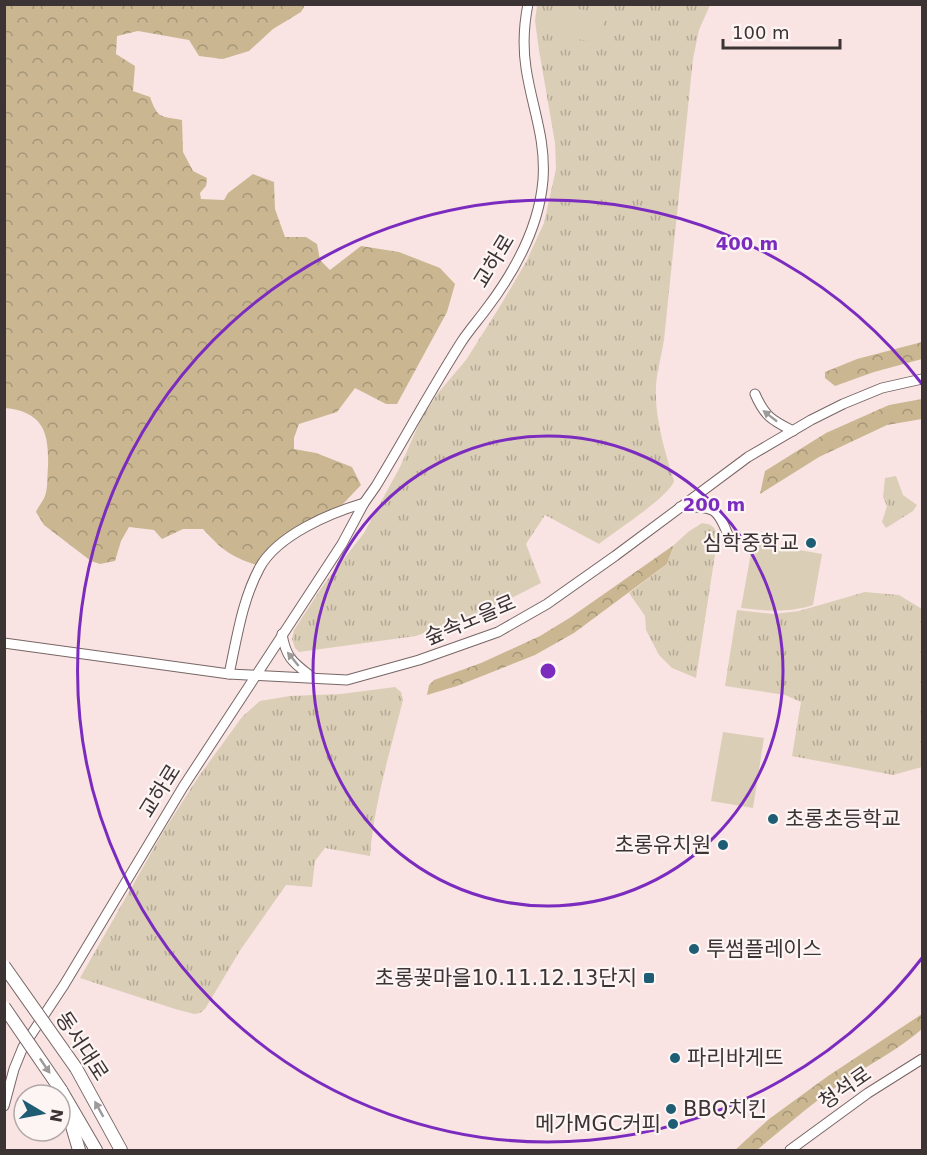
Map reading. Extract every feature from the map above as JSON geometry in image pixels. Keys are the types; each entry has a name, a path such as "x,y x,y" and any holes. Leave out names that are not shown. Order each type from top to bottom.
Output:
{"highway":[{"name":"동서대로","path":"4,966 76,1068 121,1150"},
{"name":"동서대로","path":"4,1007 57,1083"},
{"name":"동서대로","path":"72,1108 96,1150"},
{"path":"72,1125 79,1150"}],"street":[{"name":"교하로","path":"4,1106 14,1069 23,1047 64,985 183,788 342,544 364,503 463,339 523,253 535,223 543,182 541,133 526,68 528,4"},
{"name":"숲속노을로","path":"4,643 229,674 347,680 419,660 498,632 547,604 748,457 793,431 843,404 882,388 922,379"},
{"path":"755,394 762,410 769,418 793,431"},
{"path":"229,674 244,603 260,566 280,544 309,526 339,510 364,503"},
{"path":"680,507 710,508 723,519 729,538"},
{"path":"282,634 285,648 292,662 313,678"},
{"name":"청석로","path":"790,1150 868,1093 922,1059"}],"green space":[{"path":"5,5 305,5 301,12 273,29 249,51 223,59 199,56 189,40 138,31 117,36 116,54 135,66 133,91 150,97 155,109 161,115 182,120 183,152 193,171 207,178 206,186 200,193 201,199 224,200 228,193 253,174 274,182 275,209 285,237 306,237 317,244 320,260 330,270 361,246 399,252 440,268 455,284 447,312 397,404 386,404 355,388 337,412 299,424 294,438 294,449 316,453 352,467 361,485 342,505 306,527 260,566 228,552 203,529 183,529 162,539 154,530 129,527 121,541 115,561 100,564 91,561 44,525 36,512 47,489 48,455 45,434 36,419 18,410 5,408"},
{"path":"537,5 710,5 699,30 693,59 664,340 656,389 660,429 674,481 663,495 599,544 545,515 526,544 541,583 486,611 416,636 299,652 292,639 294,630 324,584 364,533 400,467 421,419 438,393 466,360 502,303 526,262 544,223 556,169 555,143 535,21"},
{"path":"555,5 606,14 600,43 549,34"},
{"path":"922,342 922,359 874,372 835,386 825,378 825,372 857,359"},
{"path":"922,399 922,419 887,425 819,457 760,494 765,471 826,433 889,405"},
{"path":"896,476 903,495 917,505 913,511 886,528 882,522 887,506 883,497 885,478"},
{"path":"702,523 712,526 718,535 696,678 672,668 659,655 646,630 645,616 629,593 667,564 674,545"},
{"path":"753,542 822,554 813,605 777,611 741,608"},
{"path":"674,545 667,564 574,633 535,655 457,686 427,695 429,685 434,680 481,663 540,636"},
{"path":"865,592 899,595 922,609 922,767 893,775 792,756 801,702 785,695 725,686 737,610 774,614 799,611"},
{"path":"395,687 401,692 403,700 379,797 370,856 325,848 315,861 312,887 286,885 241,949 205,1009 194,1014 80,978 163,832 199,776 242,717 260,701 290,696 341,694"},
{"path":"723,732 764,738 753,808 711,801"},
{"path":"922,1014 922,1029 914,1036 825,1095 757,1150 735,1150 769,1119 828,1076"}],"place":[{"name":"심학중학교","path":"811,543"},
{"name":"초롱초등학교","path":"773,819"},
{"name":"초롱유치원","path":"723,845"},
{"name":"투썸플레이스","path":"694,949"},
{"name":"초롱꽃마을10.11.12.13단지","path":"649,978"},
{"name":"파리바게뜨","path":"675,1058"},
{"name":"BBQ치킨","path":"671,1109"},
{"name":"메가MGC커피","path":"673,1124"}]}
